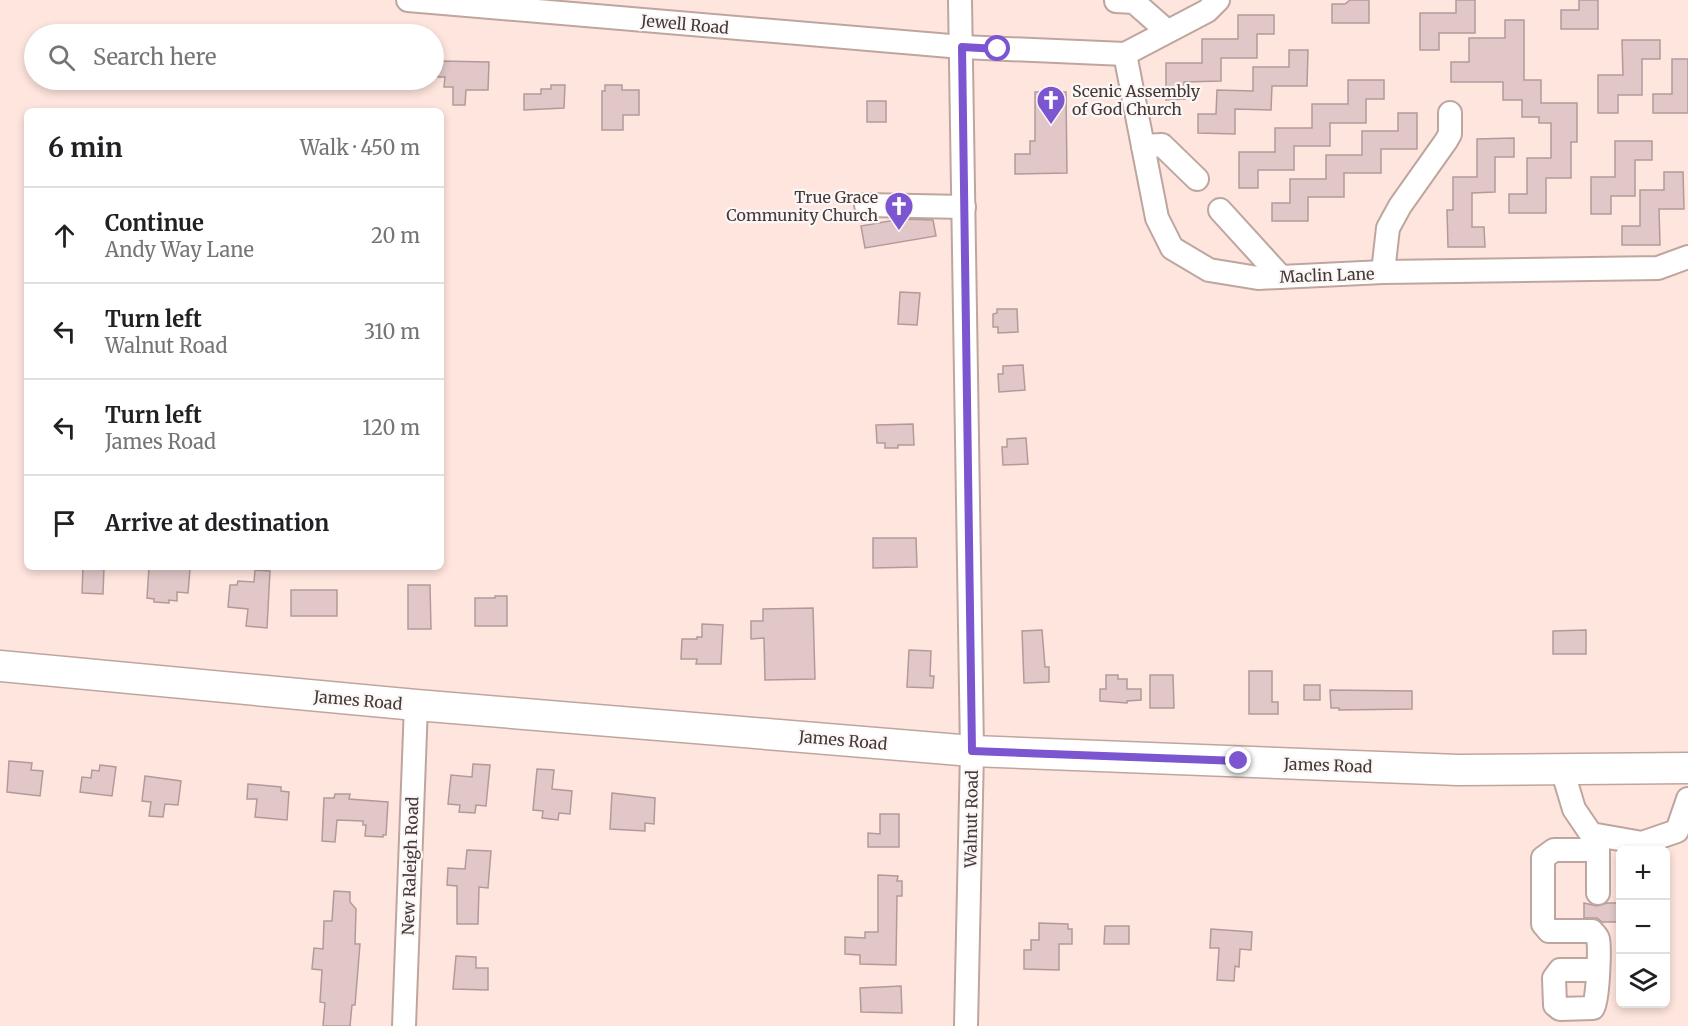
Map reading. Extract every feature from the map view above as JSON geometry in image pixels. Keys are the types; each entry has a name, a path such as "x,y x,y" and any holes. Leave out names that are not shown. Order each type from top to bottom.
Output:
{"main road":[{"name":"James Road","path":"0,666 416,705 972,751 1458,770 1688,768"}],"street":[{"name":"Jewell Road","path":"408,0 962,47 1125,54"},
{"name":"Walnut Road","path":"960,0 972,751 966,1026"},
{"path":"1125,54 1207,10 1218,0"},
{"path":"1116,1 1134,2 1167,31"},
{"name":"Maclin Lane","path":"1125,54 1157,218 1172,248 1209,270 1258,278 1383,272 1658,268 1688,257"},
{"path":"1383,272 1388,228 1400,206 1450,134 1450,113"},
{"path":"1143,146 1162,145 1197,179"},
{"path":"866,205 964,207"},
{"path":"1220,210 1281,277"},
{"name":"New Raleigh Road","path":"404,1026 416,705"},
{"path":"1562,769 1574,809 1598,842 1599,893"},
{"path":"1598,970 1598,938 1592,931 1549,931 1543,924 1543,858 1554,850 1598,842 1642,843 1677,831 1686,814"}],"building":[{"path":"1350,0 1369,0 1369,23 1332,23 1332,4 1345,4"},
{"path":"1456,0 1475,0 1475,33 1439,33 1439,50 1420,50 1420,13 1456,13"},
{"path":"1579,0 1598,0 1598,29 1561,29 1561,10 1579,10"},
{"path":"1238,15 1274,15 1274,34 1257,34 1257,58 1221,58 1221,81 1184,82 1185,99 1166,100 1166,63 1202,63 1202,39 1238,39"},
{"path":"1505,20 1524,20 1524,80 1541,80 1541,103 1577,103 1577,142 1571,142 1571,178 1546,178 1546,213 1509,213 1509,194 1527,194 1527,158 1551,158 1551,123 1539,123 1539,117 1522,117 1522,100 1503,100 1503,82 1451,82 1451,62 1469,62 1469,38 1505,38"},
{"path":"1622,40 1660,40 1660,59 1642,59 1642,95 1618,95 1618,113 1598,113 1598,75 1623,75"},
{"path":"1289,50 1308,50 1307,86 1272,86 1271,110 1235,109 1235,134 1198,133 1198,114 1216,114 1217,90 1253,91 1253,67 1289,67"},
{"path":"1672,59 1688,59 1688,113 1653,113 1653,94 1672,94"},
{"path":"444,61 489,62 488,90 466,90 465,105 453,105 453,87 444,87"},
{"path":"1348,80 1384,80 1384,99 1366,99 1366,123 1330,123 1330,146 1294,146 1294,170 1258,170 1258,188 1239,188 1239,152 1275,152 1275,128 1312,128 1312,104 1348,104"},
{"path":"551,85 565,85 564,108 524,110 524,94 541,94 541,89 551,89"},
{"path":"605,85 622,85 622,90 639,90 639,115 623,115 623,130 602,130 602,91 605,91"},
{"name":"Scenic Assembly of God Church","path":"1035,92 1066,92 1067,173 1015,174 1015,154 1030,154 1030,141 1035,141"},
{"path":"867,101 886,101 886,122 867,122"},
{"path":"1398,113 1417,113 1417,149 1381,149 1381,173 1344,173 1344,197 1308,197 1308,221 1272,221 1272,203 1290,203 1290,179 1326,179 1326,155 1362,155 1362,131 1398,131"},
{"path":"1514,138 1514,157 1495,157 1495,192 1472,193 1472,227 1484,227 1485,247 1448,247 1447,210 1453,210 1453,177 1477,177 1477,139"},
{"path":"1615,141 1652,141 1652,160 1635,160 1635,196 1611,196 1611,214 1591,214 1591,177 1615,177"},
{"path":"1664,172 1683,172 1684,209 1659,209 1660,245 1622,245 1622,226 1640,226 1640,190 1664,190"},
{"name":"True Grace Community Church","path":"901,219 933,220 936,236 865,248 861,226"},
{"path":"900,292 920,293 917,325 898,324"},
{"path":"997,309 1017,309 1018,332 998,333 998,327 993,327 993,314 997,313"},
{"path":"1023,365 1025,390 999,392 998,374 1003,374 1003,366"},
{"path":"913,424 914,445 885,448 885,443 877,443 876,425"},
{"path":"1026,438 1028,464 1003,465 1002,447 1007,447 1007,439"},
{"path":"873,538 916,538 917,567 873,568"},
{"path":"83,570 104,570 103,594 82,593"},
{"path":"149,570 190,570 188,593 177,592 177,601 154,602 154,599 147,598"},
{"path":"255,570 270,571 267,628 246,626 248,609 228,607 230,585 237,585 238,581 254,582"},
{"path":"408,585 430,585 431,629 408,629"},
{"path":"291,590 337,590 337,616 291,616"},
{"path":"495,596 507,596 507,626 475,626 475,598 495,598"},
{"path":"813,608 815,679 765,680 764,638 751,639 751,621 763,621 763,609"},
{"path":"702,624 723,625 721,664 696,664 697,659 681,659 682,639 702,637"},
{"path":"1042,630 1045,667 1049,667 1049,682 1024,683 1022,631"},
{"path":"1586,630 1586,654 1553,654 1553,631"},
{"path":"909,650 931,651 930,676 934,676 933,688 907,687"},
{"path":"1249,671 1272,671 1272,702 1278,702 1278,714 1249,714"},
{"path":"1106,675 1118,675 1118,679 1127,679 1127,689 1141,689 1141,700 1127,701 1127,703 1100,701 1100,689 1106,689"},
{"path":"1150,675 1173,675 1174,708 1150,708"},
{"path":"1304,685 1320,685 1320,700 1304,700"},
{"path":"1330,690 1412,691 1412,709 1339,710 1339,708 1331,708"},
{"path":"9,761 32,763 31,770 43,771 40,796 7,792"},
{"path":"473,764 490,765 486,806 476,805 475,813 459,812 460,805 448,804 451,775 472,777"},
{"path":"100,765 116,767 112,796 80,792 82,777 91,778 92,770 99,771"},
{"path":"537,769 554,770 552,789 572,791 570,814 559,813 558,820 542,818 543,811 533,810"},
{"path":"145,776 181,781 178,805 165,804 163,817 149,816 151,802 142,801"},
{"path":"248,784 281,787 281,791 289,792 287,820 255,817 257,799 247,799"},
{"path":"612,793 655,798 654,824 645,823 645,831 610,829"},
{"path":"335,794 350,794 349,799 388,802 386,835 383,837 365,836 366,825 363,825 363,821 337,820 335,842 322,841 324,798 334,798"},
{"path":"880,814 899,814 899,847 868,847 868,833 880,834"},
{"path":"467,850 491,851 488,888 479,887 478,924 457,924 457,886 447,885 448,868 465,869"},
{"path":"878,875 898,876 897,881 902,881 902,896 897,896 896,965 860,964 860,955 845,954 845,937 865,938 865,932 878,932"},
{"path":"334,891 350,892 350,902 356,909 355,944 360,944 355,1005 352,1005 350,1026 323,1026 325,1003 320,1002 322,970 312,969 314,948 323,949 324,921 332,921"},
{"path":"1584,903 1597,906 1616,903 1616,922 1584,918"},
{"path":"1039,923 1068,924 1068,929 1072,929 1072,944 1059,944 1059,970 1024,969 1024,950 1031,950 1031,940 1039,940"},
{"path":"1105,926 1129,926 1129,944 1104,944"},
{"path":"1211,929 1252,932 1251,950 1240,949 1239,967 1235,966 1234,981 1217,980 1219,948 1210,948"},
{"path":"456,956 476,957 476,968 488,968 488,990 453,989"},
{"path":"901,986 902,1013 861,1012 860,988"}],"place":[{"name":"Scenic Assembly of God Church","path":"1051,126"},
{"name":"True Grace Community Church","path":"899,232"}],"route":[{"path":"998,49 962,47 972,751 1239,761"}]}
